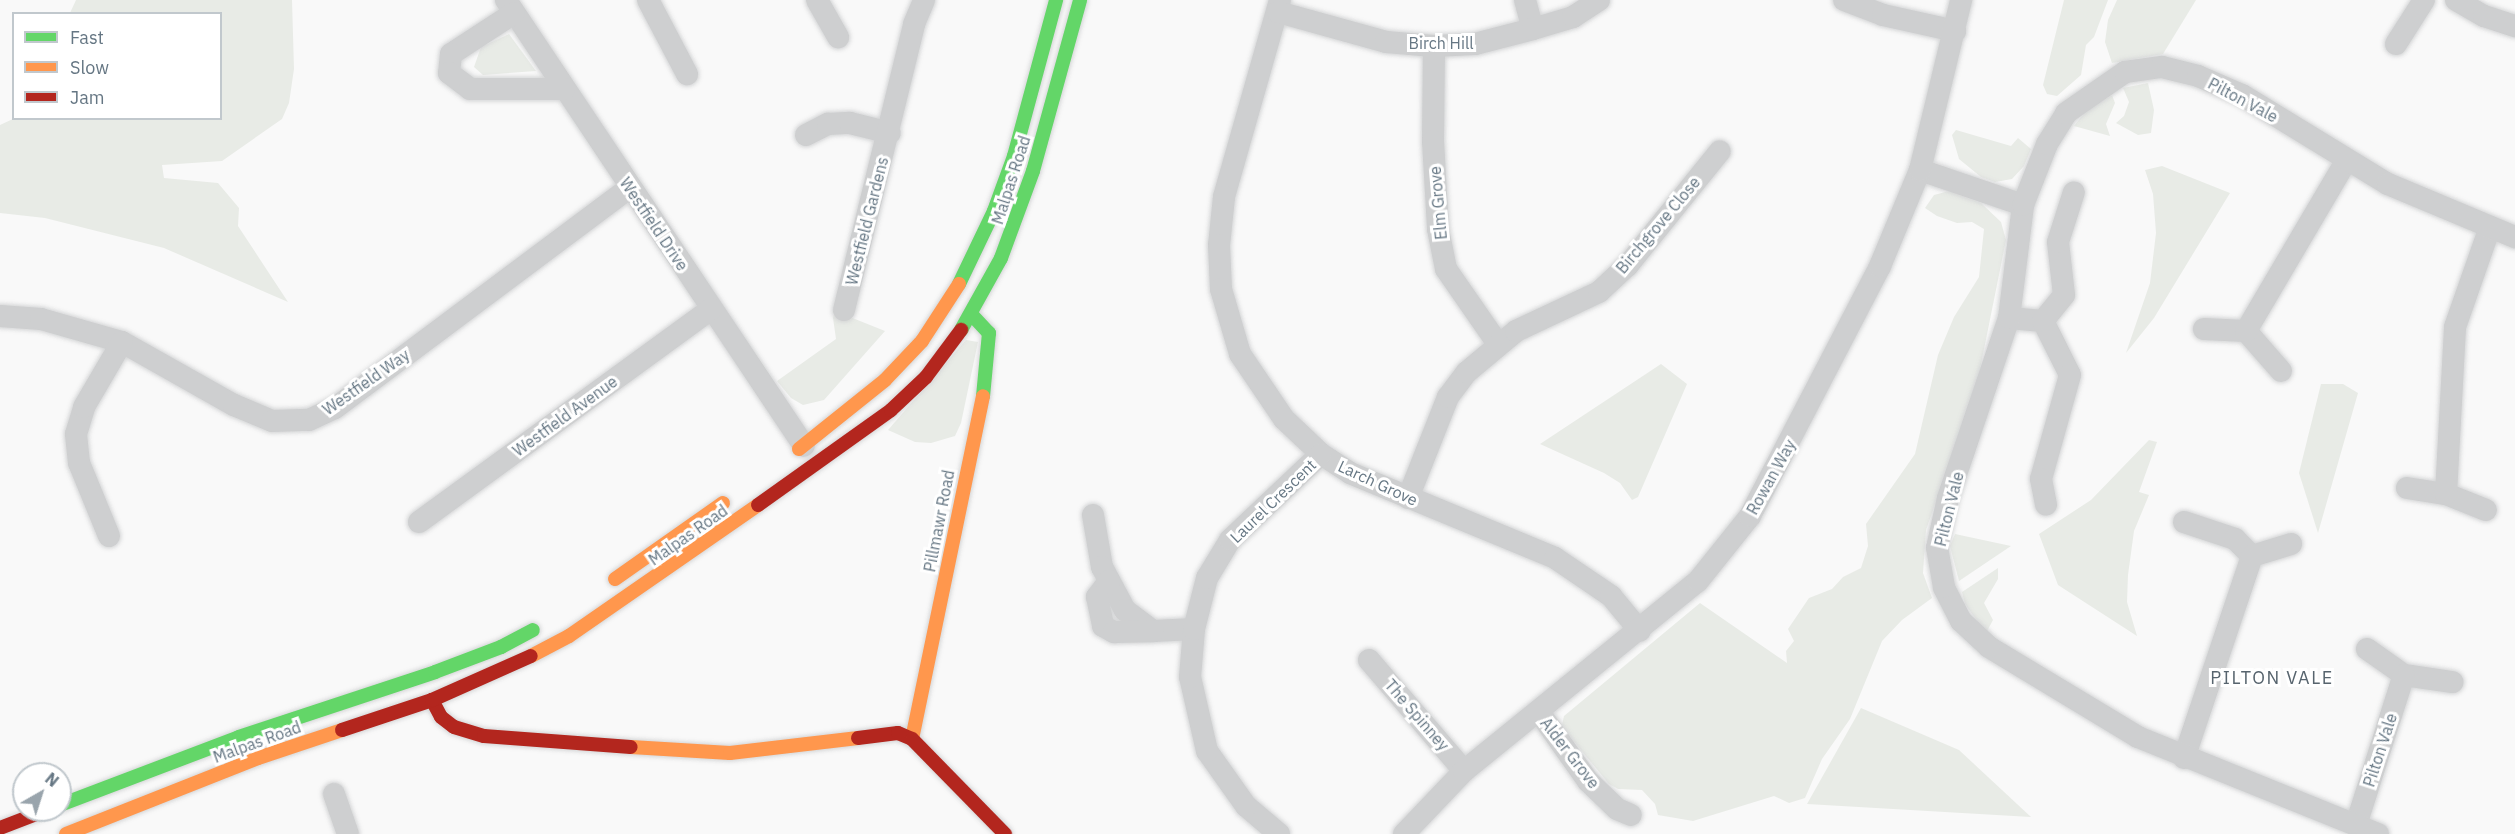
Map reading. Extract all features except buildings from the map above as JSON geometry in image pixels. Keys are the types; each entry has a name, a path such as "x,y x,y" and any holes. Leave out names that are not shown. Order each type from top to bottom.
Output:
{"main road":[{"name":"Malpas Road","path":"785,459 885,380 922,341 952,297 1002,189 1056,0"},
{"name":"Malpas Road","path":"66,834 258,758 432,700 457,696 569,636 891,410 926,377 972,315 1017,218 1080,0"},
{"name":"Pillmawr Road","path":"912,739 942,607 960,491 987,377 989,333 972,315"},
{"name":"Malpas Road","path":"598,591 737,493"},
{"name":"Malpas Road","path":"72,800 239,737 435,672 501,647 550,620"},
{"path":"435,672 457,696"},
{"path":"435,672 432,700 441,717 454,727 484,736 730,753 881,734 912,739 1005,834"},
{"path":"470,715 488,728 510,737"},
{"path":"0,828 16,822"}],"street":[{"path":"648,0 687,74"},
{"path":"817,0 838,37"},
{"name":"Westfield Gardens","path":"844,310 890,133 914,24 924,0"},
{"path":"1525,0 1533,29"},
{"name":"Birch Hill","path":"1279,6 1386,42 1434,46 1475,44 1533,29 1573,17 1599,0"},
{"path":"1844,0 1883,15 1955,31"},
{"name":"Rowan Way","path":"1404,834 1464,771 1640,631 1698,581 1749,516 1880,266 1920,170 1955,31 1960,0"},
{"path":"2396,44 2424,0"},
{"path":"2456,0 2484,16 2515,26"},
{"path":"510,6 451,54 449,73 470,89 564,89"},
{"name":"Westfield Drive","path":"510,6 804,446"},
{"name":"Larch Grove","path":"1279,6 1224,197 1219,246 1221,289 1240,354 1284,419 1321,454 1350,473 1573,568 1611,596 1640,631"},
{"name":"Elm Grove","path":"1434,46 1432,141 1438,229 1446,269 1498,344"},
{"name":"Pilton Vale","path":"2378,834 2184,758 2138,737 1989,647 1961,621 1944,587 1937,548 1948,498 2009,318 2023,205 2047,144 2066,113 2124,72 2162,67 2198,76 2242,95 2346,161 2437,207 2515,237"},
{"path":"806,135 828,124 850,123 890,133"},
{"name":"Birchgrove Close","path":"1408,498 1448,397 1498,344 1599,292 1628,265 1720,151"},
{"path":"2246,331 2346,161"},
{"path":"1920,170 2023,205"},
{"name":"Westfield Way","path":"0,316 41,319 122,342 234,405 272,422 309,420 335,408 630,187"},
{"path":"2043,321 2064,295 2058,242 2074,192"},
{"path":"2446,494 2455,327 2490,227"},
{"name":"Westfield Avenue","path":"419,522 711,309"},
{"path":"2009,318 2043,321"},
{"path":"2043,321 2070,375 2041,479 2046,505"},
{"path":"2204,329 2246,331 2281,371"},
{"path":"108,536 79,463 76,434 84,407 122,342"},
{"name":"Laurel Crescent","path":"1279,834 1246,807 1207,751 1190,677 1194,629 1208,578 1230,540 1321,454"},
{"path":"2407,488 2446,494 2486,510"},
{"path":"1093,515 1102,567 1125,610 1153,631 1194,629"},
{"path":"2184,522 2235,539 2252,556"},
{"path":"2252,556 2291,544"},
{"path":"2184,758 2252,556"},
{"path":"2367,649 2404,675 2452,682"},
{"name":"The Spinney","path":"1369,660 1464,771"},
{"name":"Pilton Vale","path":"2356,825 2404,675"},
{"name":"Alder Grove","path":"1539,712 1588,781 1617,809 1631,815"},
{"path":"334,794 348,834"}],"shaded area":[{"path":"76,0 292,0 294,69 289,103 282,119 222,161 162,165 164,178 218,183 239,208 238,226 288,302 164,248 45,218 0,213 0,125 12,119 222,120 222,12 70,12"},
{"path":"2064,0 2108,0 2094,37 2086,45 2081,75 2057,96 2047,94 2043,85"},
{"path":"2117,0 2196,0 2163,54 2112,63 2105,42 2108,20"},
{"path":"509,34 536,71 483,75 474,67 481,47"},
{"path":"2148,83 2154,110 2151,133 2138,135 2116,123 2124,116 2129,102 2123,88"},
{"path":"2112,95 2115,103 2106,124 2110,136 2074,126 2086,111"},
{"path":"1956,130 2011,146 2018,138 2031,149 2024,166 2012,179 1995,182 1981,177 1959,159 1952,135"},
{"path":"2162,166 2230,193 2154,318 2126,353 2150,283 2156,233 2153,194 2145,170"},
{"path":"1949,191 1981,203 2001,222 2006,240 1977,384 1926,530 1923,573 1932,598 1902,620 1882,641 1850,719 1822,759 1805,798 1789,803 1774,796 1693,821 1658,815 1655,804 1642,790 1618,789 1609,784 1567,733 1562,725 1564,716 1700,603 1787,663 1786,651 1794,641 1788,629 1809,598 1832,589 1843,577 1861,568 1868,546 1866,524 1915,454 1938,355 1954,317 1979,277 1984,229 1972,222 1957,223 1937,216 1925,208 1934,195"},
{"path":"835,311 885,331 824,400 803,405 791,398 777,381 836,339 833,318"},
{"path":"966,340 978,342 961,423 955,436 931,443 915,442 888,430"},
{"path":"1661,364 1687,384 1638,497 1632,500 1620,483 1604,473 1540,444"},
{"path":"2321,384 2343,384 2358,393 2318,533 2299,473"},
{"path":"2149,440 2157,442 2139,492 2149,495 2134,531 2128,575 2127,602 2137,636 2058,585 2039,534 2091,500"},
{"path":"1955,534 2011,546 1959,581 1950,546"},
{"path":"1998,568 1998,579 1984,603 1993,620 1986,633 1965,604 1962,592"},
{"path":"1861,708 1959,750 2031,817 1807,804"}],"traffic: fast":[{"path":"959,284 994,211 1014,156 1056,0"},
{"path":"961,330 1001,258 1033,171 1080,0"},
{"path":"972,315 989,333 983,396"},
{"path":"72,800 239,737 435,672 501,647 533,630"}],"traffic: slow":[{"path":"799,449 885,380 922,341 959,284"},
{"path":"912,739 983,396"},
{"path":"615,579 723,503"},
{"path":"531,656 569,636 758,505"},
{"path":"66,834 258,758 342,730"},
{"path":"631,747 730,753 858,738"}],"traffic: jam":[{"path":"758,505 891,410 926,377 961,330"},
{"path":"342,730 432,700 531,656"},
{"path":"432,700 441,717 454,727 484,736 631,747"},
{"path":"858,738 898,733 912,739 1005,834"},
{"path":"0,828 16,822"}],"district":[{"name":"PILTON VALE","path":"2272,678"}]}
